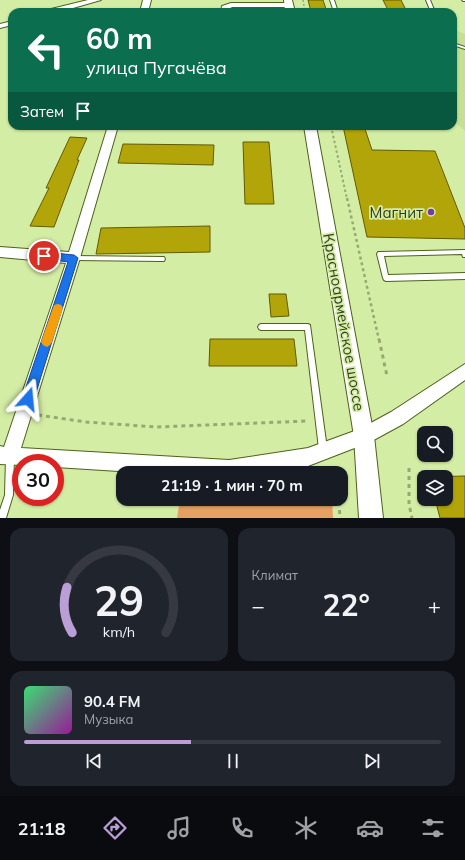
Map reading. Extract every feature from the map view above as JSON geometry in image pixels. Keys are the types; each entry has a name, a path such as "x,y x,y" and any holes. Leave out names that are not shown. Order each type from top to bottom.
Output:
{"street":[{"path":"65,8 96,0"},
{"path":"225,8 231,5 289,6"},
{"path":"112,130 74,258 24,413 5,455 229,470 308,457 364,436 397,418 465,371"},
{"name":"Красноармейское шоссе","path":"311,130 364,436 371,518"},
{"path":"0,252 74,258"}],"lane":[{"path":"465,255 464,252 380,254 386,278 465,276"},
{"path":"74,258 162,259"},
{"path":"261,327 308,327 324,451"},
{"path":"2,518 9,495 5,455"}],"path":[{"path":"332,130 387,376"},
{"path":"24,413 86,422 156,427 319,420"},
{"path":"409,468 409,504 412,518"},
{"path":"339,506 340,518"}],"shaded area":[{"path":"457,31 465,34 465,131 457,124"},
{"path":"179,506 332,506 333,518 177,518"}],"building":[{"path":"308,0 323,0 326,8 310,8"},
{"path":"383,0 401,0 405,8 387,8"},
{"path":"344,130 365,130 372,150 435,151 465,228 465,239 367,237"},
{"path":"70,137 87,138 77,160 79,160 54,227 30,226 49,188 46,188"},
{"path":"243,142 269,142 274,204 245,204"},
{"path":"123,144 214,145 213,165 118,163"},
{"path":"210,226 210,252 96,254 101,228"},
{"path":"269,294 286,294 289,316 271,317"},
{"path":"210,339 294,339 297,366 209,366"},
{"path":"453,476 465,476 465,518 440,518 437,506 453,506"}],"slow traffic":[{"path":"47,342 58,308"}],"place":[{"name":"Магнит","path":"431,212"}],"route":[{"path":"28,399 74,258 44,256"}]}
